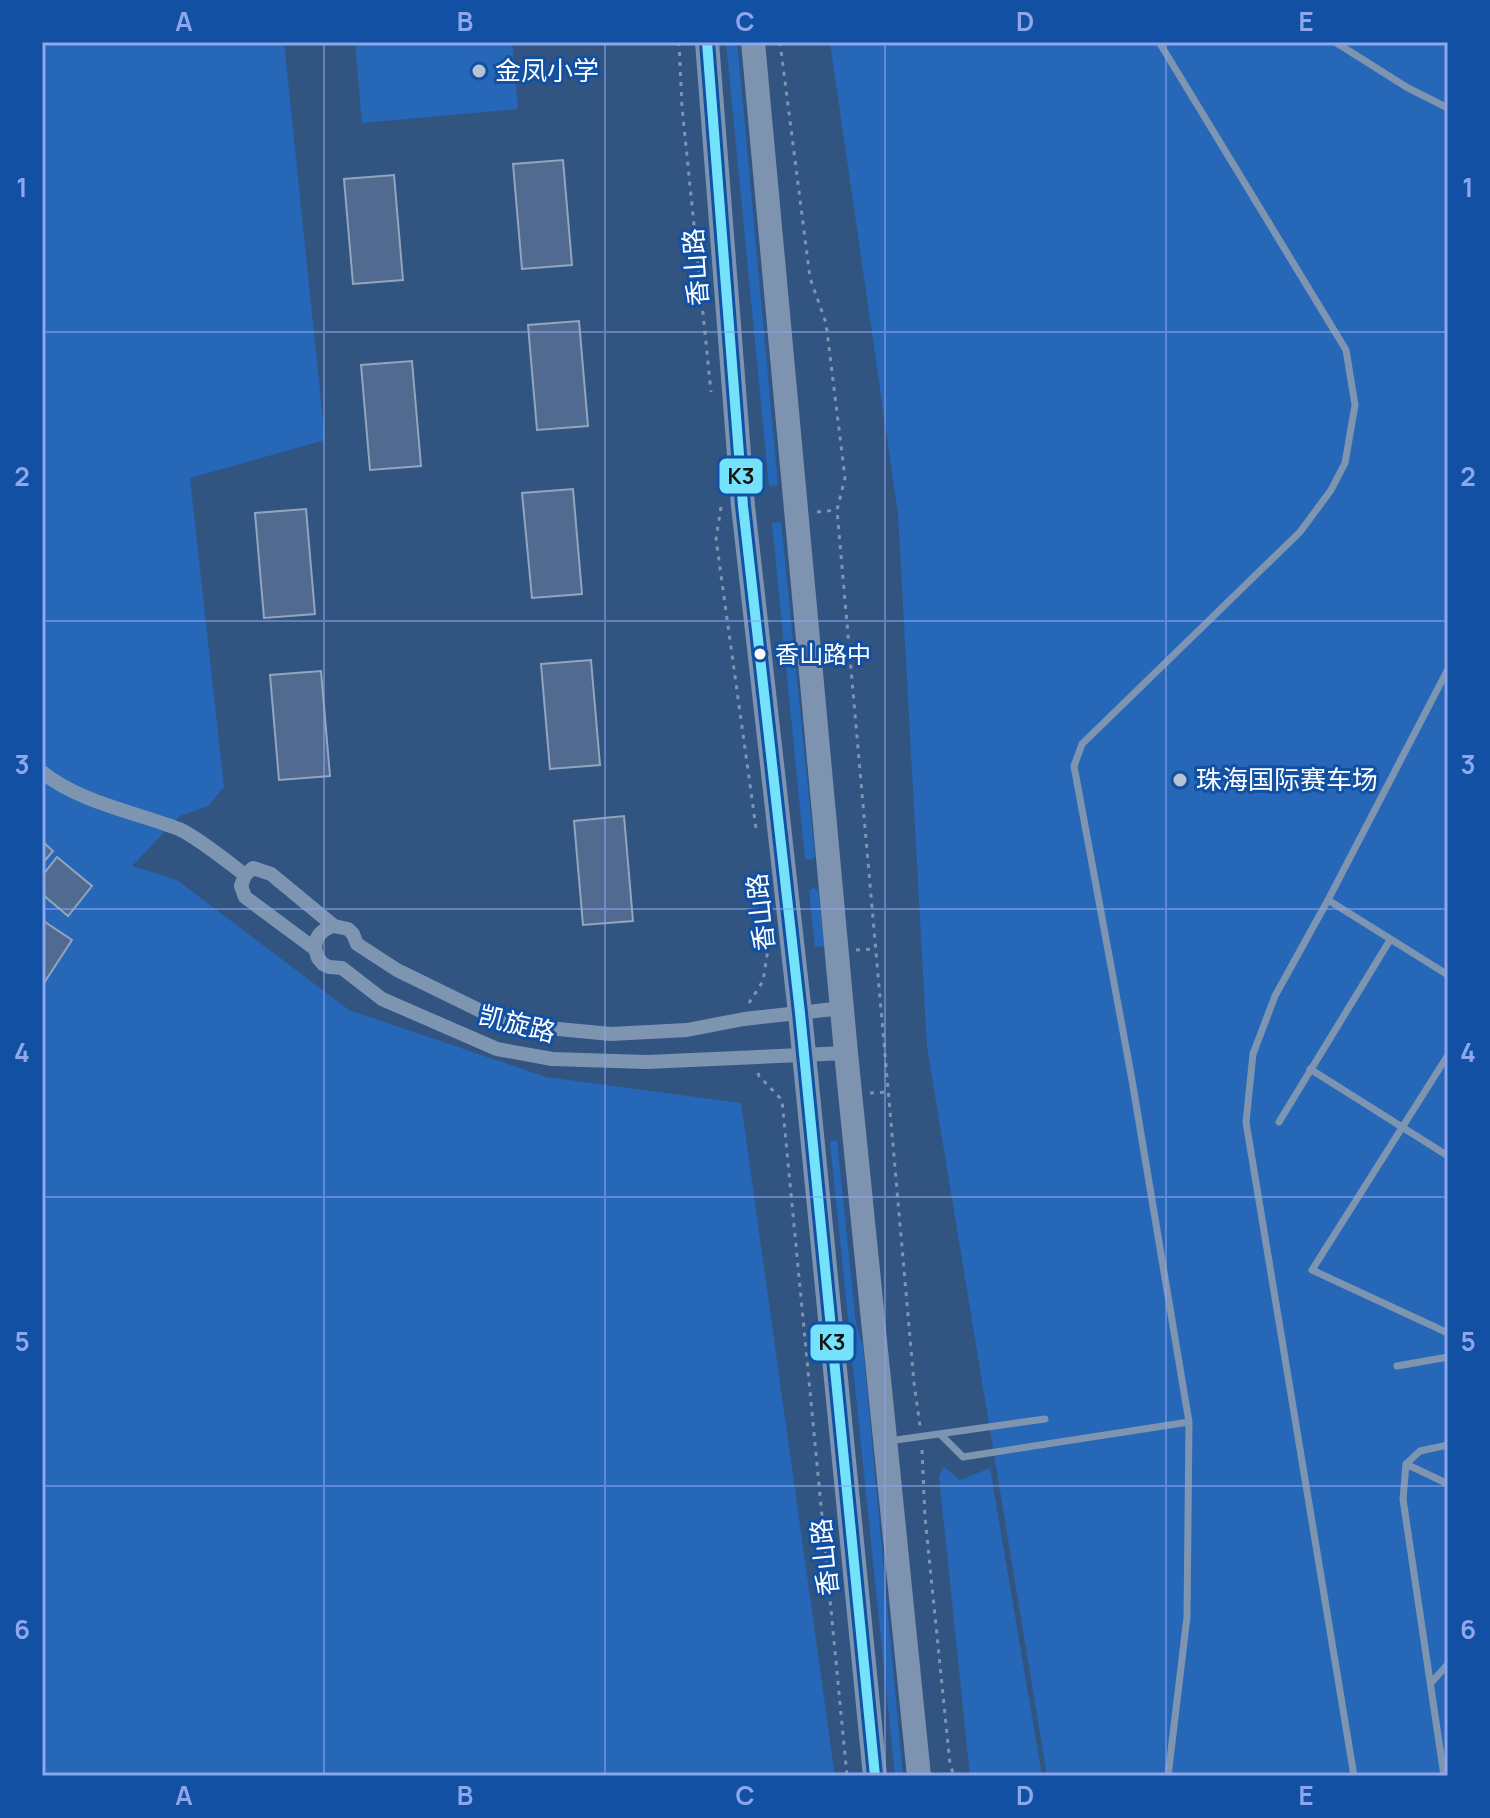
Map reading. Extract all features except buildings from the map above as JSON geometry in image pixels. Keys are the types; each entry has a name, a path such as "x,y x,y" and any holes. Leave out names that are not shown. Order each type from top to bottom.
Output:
{"main road":[{"name":"香山路","path":"707,42 742,496 800,1013 875,1776"},
{"path":"753,42 846,1053 919,1776"}],"street":[{"name":"凯旋路","path":"42,772 56,783 93,799 183,831 245,875"},
{"name":"凯旋路","path":"843,1008 744,1019 687,1030 611,1034 537,1027 483,1012 397,970 357,944 348,929 334,926 271,874 253,868 245,875 241,886 245,897 315,949 323,964 342,968 382,999 497,1049 552,1059 647,1062 846,1053"},
{"path":"315,949 321,932 334,926"},
{"path":"342,968 354,960 357,944"}],"lane":[{"path":"1159,42 1346,350 1355,405 1345,463 1331,490 1300,532 1082,744 1074,766 1132,1080 1189,1422 1187,1617 1168,1776"},
{"path":"1335,42 1408,88 1448,108"},
{"path":"1354,1776 1246,1122 1253,1054 1275,996 1448,669"},
{"path":"1328,900 1448,975"},
{"path":"1279,1122 1390,940"},
{"path":"1448,1055 1312,1270 1448,1333"},
{"path":"1310,1069 1448,1156"},
{"path":"1397,1366 1448,1357"},
{"path":"887,1442 1045,1419"},
{"path":"941,1435 963,1457 1189,1422"},
{"path":"1444,1776 1403,1499 1406,1464 1420,1451 1448,1445"},
{"path":"1406,1464 1448,1484"},
{"path":"1431,1683 1448,1664"}],"path":[{"path":"780,42 810,278 826,323 845,478 837,510 914,1383"},
{"path":"759,1076 782,1100 847,1776"},
{"path":"925,1517 950,1764 954,1776"}],"shaded area":[{"path":"42,42 284,42 325,440 190,478 224,787 208,806 180,816 132,866 177,880 349,1010 546,1077 741,1103 835,1776 42,1776"},
{"path":"512,42 518,109 362,123 355,44"},
{"path":"726,42 737,42 778,485 769,486"},
{"name":"珠海国际赛车场","path":"830,42 1448,42 1448,1776 1047,1776 927,1047 898,514"},
{"path":"781,522 815,857 811,860 805,859 772,523"},
{"path":"813,888 818,890 824,946 815,947 809,891"},
{"path":"837,1140 856,1324 863,1346 903,1776 895,1776 830,1142"},
{"path":"944,1467 960,1480 990,1468 1042,1776 970,1776 939,1476"}],"transit line":[{"name":"K3","path":"707,42 743,506 800,1013 875,1776"}],"place":[{"name":"金凤小学","path":"479,71"},
{"name":"香山路中","path":"760,654"},
{"name":"珠海国际赛车场","path":"1180,780"}]}
